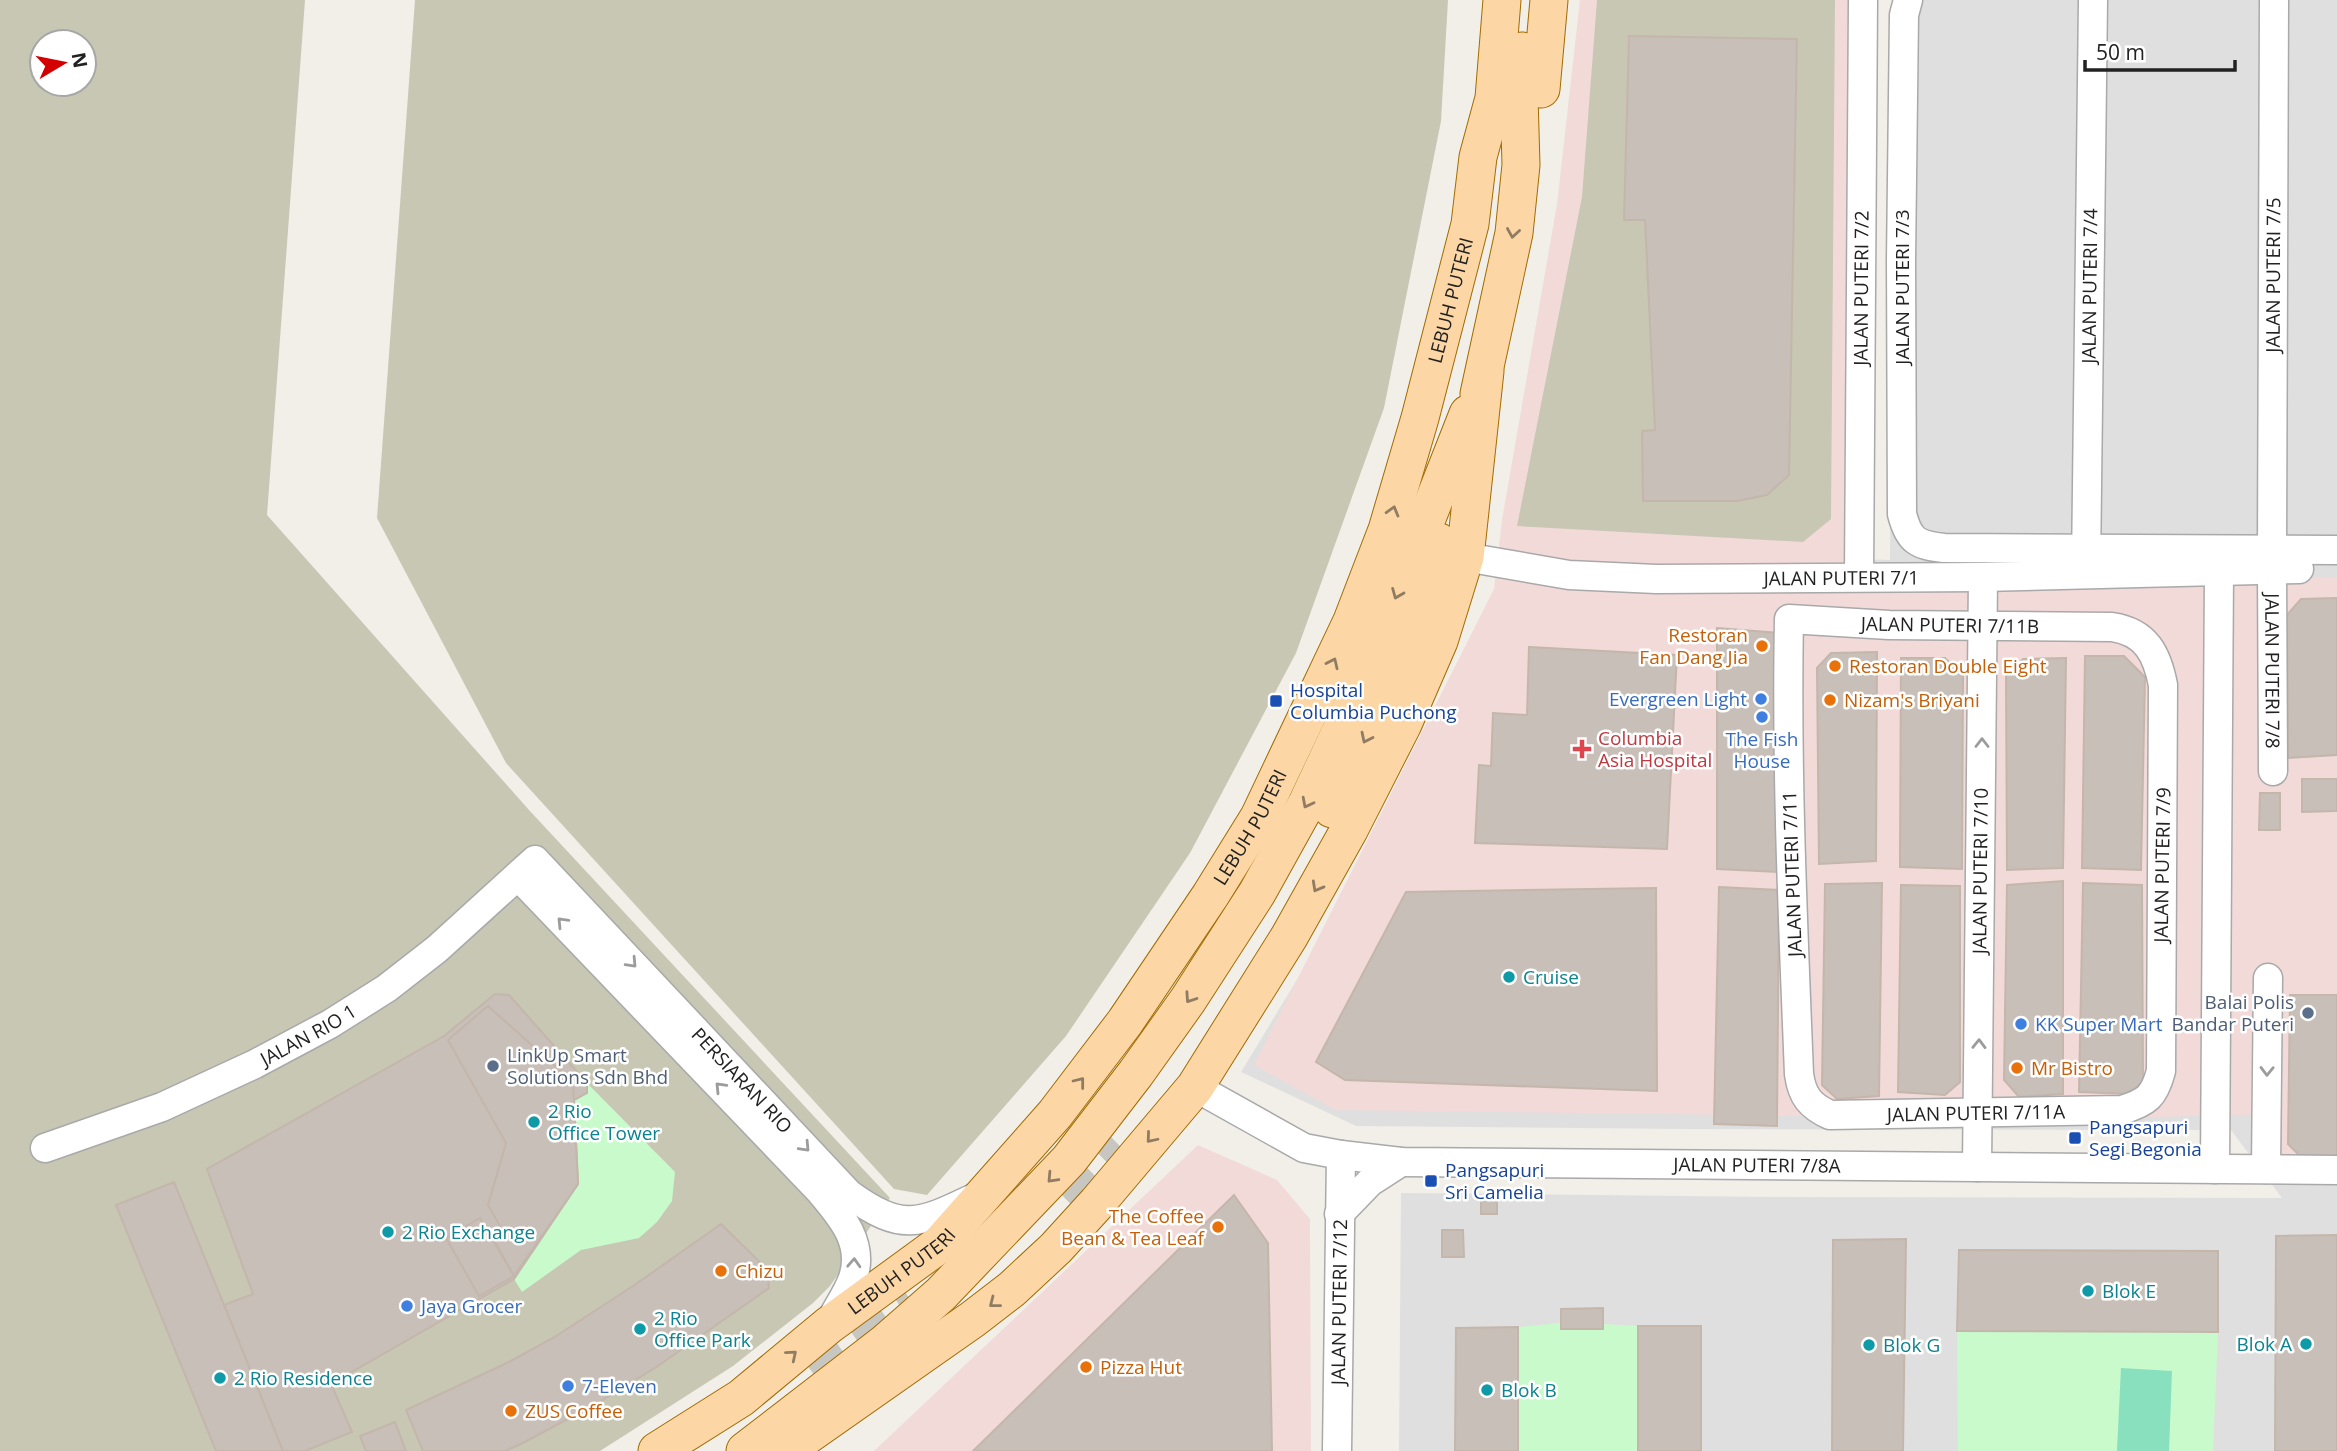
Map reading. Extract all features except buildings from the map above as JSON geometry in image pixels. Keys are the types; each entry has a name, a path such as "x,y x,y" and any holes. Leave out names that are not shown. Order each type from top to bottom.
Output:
{"main road":[{"path":"1478,0 1473,95 1478,157"},
{"name":"LEBUH PUTERI","path":"657,1451 741,1398 829,1325 940,1244 1055,1114 1125,1022 1210,896 1258,817 1352,621 1387,530 1470,224 1478,157 1494,98 1502,0"},
{"path":"1113,1139 1195,1033 1278,905 1331,812 1379,713 1423,604 1485,371 1514,233 1521,165 1519,96 1525,0"},
{"path":"1521,165 1540,94 1549,0"},
{"path":"759,1451 793,1442 1012,1289 1072,1230 1195,1087 1289,937 1349,830 1397,736 1439,641 1465,557 1485,371"},
{"path":"744,1451 793,1442 894,1335 941,1294 1069,1160 1188,1000 1257,893 1307,803 1357,696 1485,371"},
{"path":"700,1451 812,1372"}],"street":[{"name":"JALAN PUTERI 7/2","path":"1859,577 1863,0"},
{"name":"JALAN PUTERI 7/3","path":"1908,0 1904,15 1901,260 1902,514 1906,529 1914,541 1928,547 2086,561"},
{"name":"JALAN PUTERI 7/4","path":"2086,561 2094,0"},
{"name":"JALAN PUTERI 7/5","path":"2272,560 2274,0"},
{"path":"1862,261 1901,260"},
{"path":"2086,561 2272,560 2337,550"},
{"name":"JALAN PUTERI 7/1","path":"1465,557 1569,575 1656,579 1983,577 2086,561 2219,571 2272,560 2337,569"},
{"name":"JALAN PUTERI 7/8","path":"2272,560 2273,771"},
{"path":"2215,1169 2219,571"},
{"name":"JALAN PUTERI 7/10","path":"1977,1167 1983,577"},
{"name":"JALAN PUTERI 7/11B","path":"1789,619 1889,625 2112,627"},
{"name":"JALAN PUTERI 7/11","path":"1789,619 1787,670 1791,860 1799,1074 1801,1090 1807,1101 1816,1109 1830,1115"},
{"name":"JALAN PUTERI 7/9","path":"2112,627 2126,629 2147,644 2155,656 2163,685 2161,1070 2158,1084 2150,1097 2122,1111"},
{"name":"PERSIARAN RIO","path":"526,868 849,1194 868,1208 890,1219 933,1218 982,1194"},
{"name":"PERSIARAN RIO","path":"526,868 840,1215 852,1235 856,1257 853,1278 829,1325"},
{"name":"JALAN RIO 1","path":"45,1148 162,1107 255,1064 330,1024 387,988 427,957 526,868"},
{"path":"2266,1169 2268,978"},
{"name":"JALAN PUTERI 7/8A","path":"1195,1087 1304,1148 1401,1162 2337,1170"},
{"name":"JALAN PUTERI 7/11A","path":"1830,1115 2122,1111"},
{"path":"1304,1148 1322,1168 1339,1214 1370,1182 1401,1162"},
{"name":"JALAN PUTERI 7/12","path":"1338,1451 1341,1155"}],"shaded area":[{"path":"0,0 305,0 267,515 529,810 890,1198 830,1286 813,1303 733,1366 600,1451 0,1451"},
{"path":"415,0 1448,0 1441,121 1384,408 1296,653 1190,853 1066,1036 927,1195 894,1189 506,763 377,518"},
{"path":"1580,0 1850,0 1846,587 2337,577 2337,1162 2272,1162 2272,1114 2064,1119 1336,1110 1254,1065 1494,589 1502,520 1557,204"},
{"path":"1597,0 1835,0 1831,519 1803,542 1517,526 1582,197"},
{"path":"1896,0 2337,0 2337,1451 1399,1451 1401,1193 2282,1198 2231,1130 1356,1126 1241,1072 1369,861 1682,554 1890,560"},
{"path":"1198,1145 1277,1180 1310,1219 1311,1451 874,1451"}],"green space":[{"path":"587,1083 675,1172 672,1201 657,1222 639,1238 581,1250 522,1292 514,1279 578,1184 574,1100 587,1093"},
{"path":"1561,1323 1561,1329 1603,1329 1603,1324 1638,1326 1638,1451 1518,1451 1518,1327"},
{"path":"1957,1331 2218,1332 2213,1451 1958,1451"},
{"path":"2121,1368 2172,1371 2169,1451 2117,1451"}],"tunnel":[{"path":"1059,1192 1113,1139"},
{"path":"812,1372 912,1302"}],"place":[{"name":"Restoran Fan Dang Jia","path":"1762,646"},
{"name":"Restoran Double Eight","path":"1835,666"},
{"name":"Evergreen Light","path":"1761,699"},
{"name":"Nizam's Briyani","path":"1830,700"},
{"name":"Hospital Columbia Puchong","path":"1276,701"},
{"name":"The Fish House","path":"1762,717"},
{"name":"Columbia Asia Hospital","path":"1582,749"},
{"name":"Cruise","path":"1509,977"},
{"name":"Balai Polis Bandar Puteri","path":"2308,1013"},
{"name":"KK Super Mart","path":"2021,1024"},
{"name":"LinkUp Smart Solutions Sdn Bhd","path":"493,1066"},
{"name":"Mr Bistro","path":"2017,1068"},
{"name":"2 Rio Office Tower","path":"534,1122"},
{"name":"Pangsapuri Segi Begonia","path":"2075,1138"},
{"name":"Pangsapuri Sri Camelia","path":"1431,1181"},
{"name":"The Coffee Bean & Tea Leaf","path":"1218,1227"},
{"name":"2 Rio Exchange","path":"388,1232"},
{"name":"Chizu","path":"721,1271"},
{"name":"Blok E","path":"2088,1291"},
{"name":"Jaya Grocer","path":"407,1306"},
{"name":"2 Rio Office Park","path":"640,1329"},
{"name":"Blok A","path":"2306,1344"},
{"name":"Blok G","path":"1869,1345"},
{"name":"Pizza Hut","path":"1086,1367"},
{"name":"2 Rio Residence","path":"220,1378"},
{"name":"7-Eleven","path":"568,1386"},
{"name":"Blok B","path":"1487,1390"},
{"name":"ZUS Coffee","path":"511,1411"}]}
